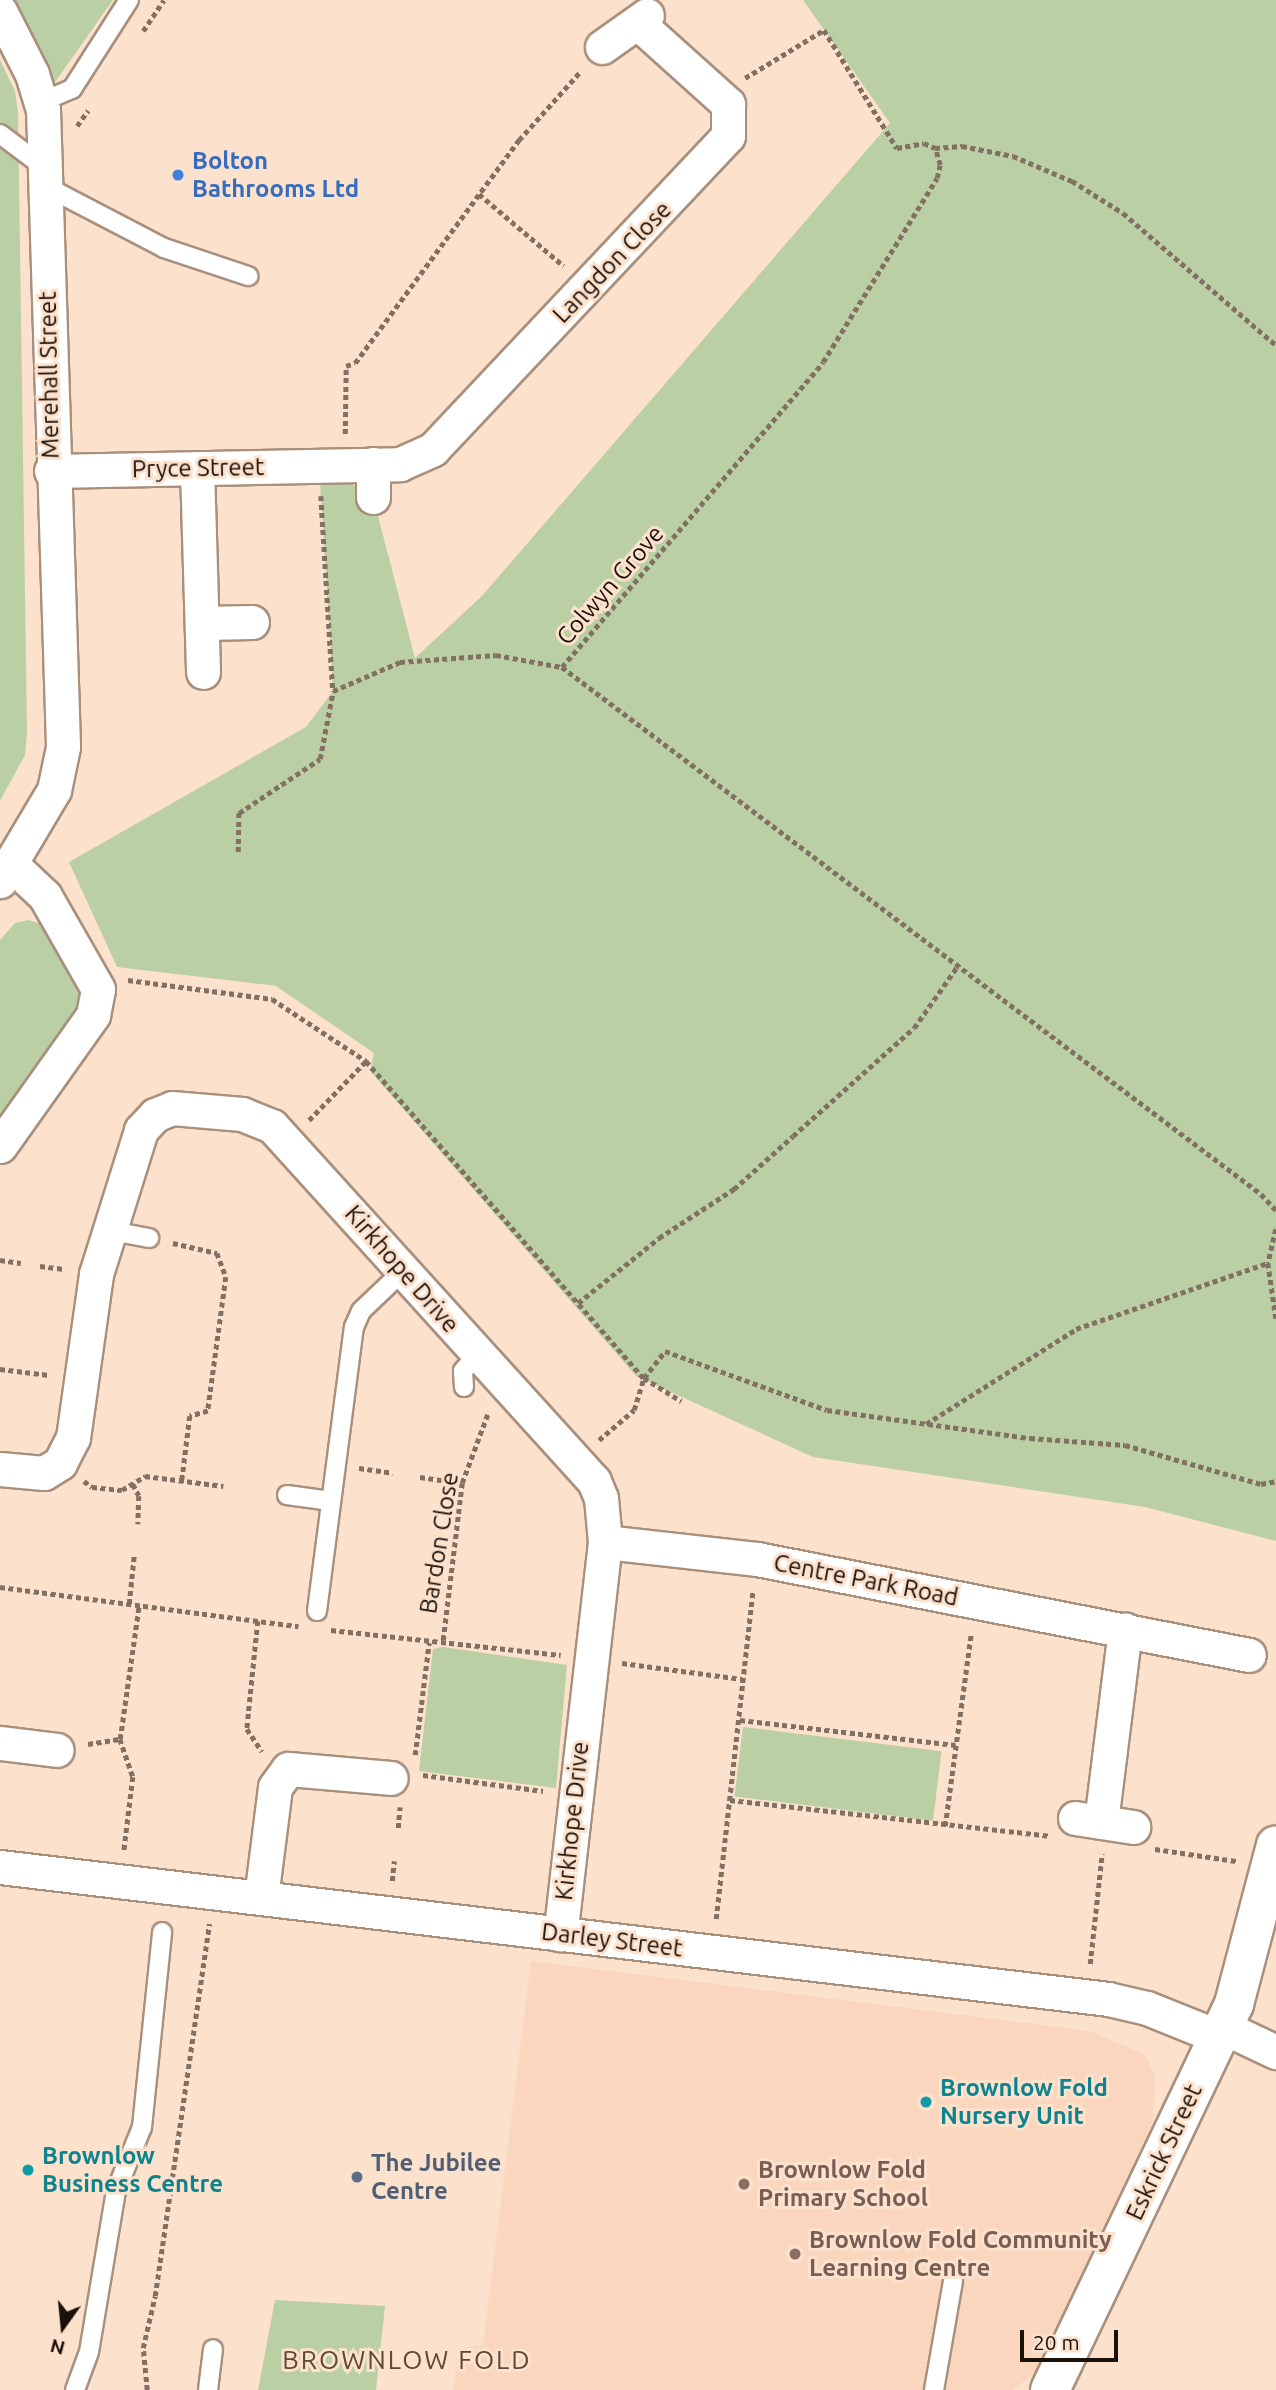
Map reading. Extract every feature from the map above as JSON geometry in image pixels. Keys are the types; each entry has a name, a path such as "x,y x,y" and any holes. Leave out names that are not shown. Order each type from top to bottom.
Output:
{"street":[{"name":"Merehall Street","path":"0,11 41,103 51,471 63,747 54,789 5,872"},
{"name":"Langdon Close","path":"346,465 412,462 433,449 728,136 727,104 643,19 602,47"},
{"name":"Pryce Street","path":"51,471 346,465"},
{"path":"346,465 373,497"},
{"path":"197,468 203,672"},
{"path":"202,623 252,622"},
{"path":"0,1146 93,1014 98,989 45,896 5,872"},
{"name":"Kirkhope Drive","path":"60,1463 73,1438 81,1371 107,1230 141,1130 155,1115 193,1108 242,1114 263,1120 287,1139 477,1354 594,1481 601,1498 606,1542 573,1795 560,1934"},
{"path":"0,1469 44,1473 60,1463"},
{"name":"Centre Park Road","path":"606,1542 757,1559 1249,1655"},
{"path":"1103,1830 1125,1629"},
{"path":"0,1743 57,1749"},
{"path":"261,1898 279,1777 300,1767 402,1775"},
{"name":"Eskrick Street","path":"1050,2390 1221,2032 1243,1976 1273,1856"},
{"name":"Darley Street","path":"0,1867 213,1895 261,1898 1087,1996 1147,2008 1276,2052"}],"lane":[{"path":"41,103 72,89 129,0"},
{"path":"0,134 44,177 164,248 248,276"},
{"path":"107,1230 149,1238"},
{"path":"317,1611 356,1319 403,1271"},
{"path":"464,1387 463,1371 477,1354"},
{"path":"287,1494 331,1501"},
{"path":"75,2390 89,2352 116,2192 142,2127 162,1932"},
{"path":"934,2390 953,2281"},
{"path":"208,2390 213,2348"}],"path":[{"path":"717,94 824,30 897,148 924,143 935,148 962,146 1013,156 1072,181 1123,213 1276,345"},
{"path":"238,852 239,813 320,759 333,691 346,465 346,366 355,363 519,140 602,47"},
{"name":"Colwyn Grove","path":"333,691 400,662 496,654 562,667 823,362 937,178 940,166 935,148"},
{"path":"478,194 588,286"},
{"path":"562,667 959,964 1261,1194 1276,1210"},
{"path":"578,1303 763,1162 914,1028 959,964"},
{"path":"98,989 129,980 272,999 366,1061 644,1378 681,1401"},
{"path":"287,1139 331,1101 366,1061"},
{"path":"1276,1229 1268,1263 1276,1318"},
{"path":"149,1238 203,1248 217,1253 224,1263 208,1411 190,1416 182,1480"},
{"path":"0,1260 21,1263"},
{"path":"925,1424 1076,1329 1268,1263"},
{"path":"575,1461 634,1410 644,1378 665,1351 827,1410 925,1424 1125,1445 1261,1484 1276,1481"},
{"path":"0,1369 47,1375 81,1371"},
{"name":"Bardon Close","path":"443,1640 462,1483 488,1412"},
{"path":"60,1463 92,1487 122,1490 145,1476 223,1486"},
{"path":"335,1465 393,1473"},
{"path":"420,1477 462,1483"},
{"path":"133,1484 139,1496 138,1524"},
{"path":"129,1604 134,1556"},
{"path":"712,1953 757,1559"},
{"path":"946,1826 975,1600"},
{"path":"121,1882 133,1777 120,1739 139,1605"},
{"path":"258,1620 247,1729 279,1777"},
{"path":"429,1643 402,1775 573,1795"},
{"path":"591,1659 742,1679"},
{"path":"740,1720 956,1745"},
{"path":"57,1749 120,1739"},
{"path":"730,1800 946,1826 1103,1830 1273,1856"},
{"path":"1087,1996 1103,1830"},
{"path":"147,2390 143,2348 213,1895"}],"shaded area":[{"name":"Brownlow Fold Community Learning Centre","path":"531,1961 1089,2031 1144,2054 1155,2075 1153,2121 1041,2369 1012,2390 453,2390 459,2348 483,2345"}],"green space":[{"path":"0,0 113,0 41,102"},
{"path":"803,0 1276,0 1276,1541 1145,1507 813,1457 636,1376 370,1071 374,1053 276,986 117,967 69,862 306,727 333,691 319,465 373,497 415,658 482,596 890,123"},
{"path":"0,60 15,91 18,112 27,733 25,755 0,801"},
{"path":"28,920 41,924 78,979 79,995 76,1013 0,1120 0,940 15,923"},
{"path":"443,1647 567,1665 556,1788 419,1771 433,1649"},
{"path":"743,1727 942,1751 933,1821 734,1796"},
{"path":"275,2300 385,2306 376,2390 258,2390"}],"place":[{"name":"Bolton Bathrooms Ltd","path":"178,175"},
{"name":"Brownlow Fold Nursery Unit","path":"926,2102"},
{"name":"Brownlow Business Centre","path":"28,2170"},
{"name":"The Jubilee Centre","path":"357,2177"},
{"name":"Brownlow Fold Primary School","path":"744,2184"},
{"name":"Brownlow Fold Community Learning Centre","path":"795,2254"}],"district":[{"name":"BROWNLOW FOLD","path":"407,2360"}]}
